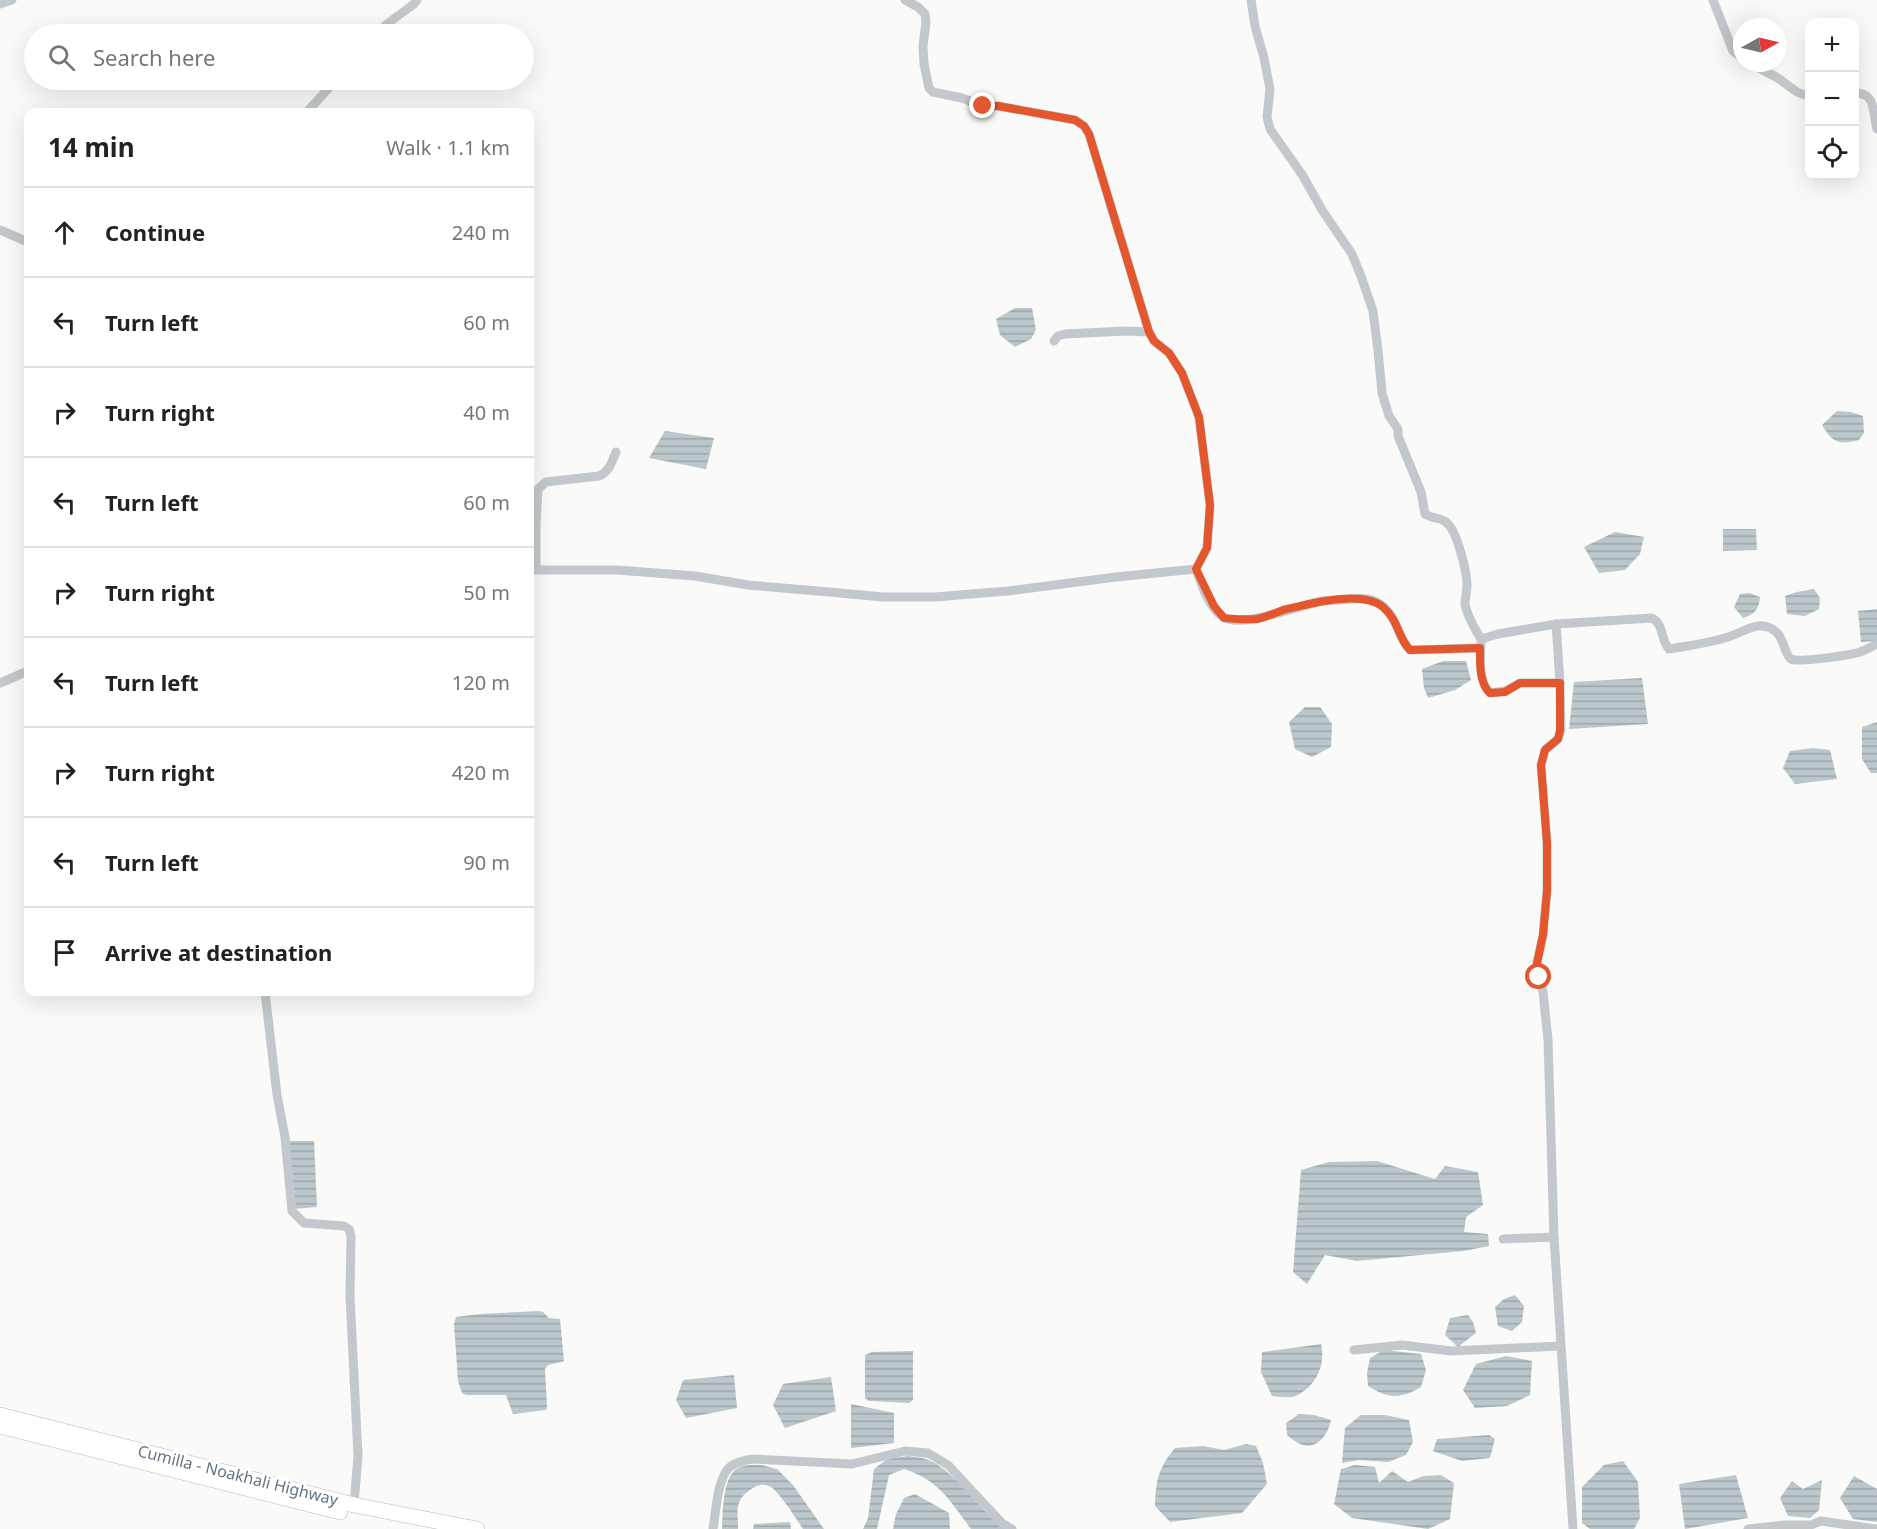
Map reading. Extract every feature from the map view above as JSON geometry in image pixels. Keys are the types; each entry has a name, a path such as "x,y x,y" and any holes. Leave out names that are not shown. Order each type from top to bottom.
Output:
{"main road":[{"name":"Cumilla - Noakhali Highway","path":"0,1415 249,1483 477,1529"},
{"path":"0,1426 249,1483 351,1515 422,1529"}],"street":[{"path":"0,4 12,0"},
{"path":"387,24 417,0"},
{"path":"905,0 918,7 924,14 926,22 923,46 924,64 929,88 933,92 962,98 983,106 998,106 1075,120 1084,126 1089,134 1149,332 1154,341 1169,353 1182,373 1199,417 1210,505 1207,548 1196,569"},
{"path":"1251,0 1270,89 1267,117 1270,129 1303,176 1322,210 1352,254 1361,276 1373,311 1382,393 1389,416 1398,429 1398,436 1421,492 1425,514 1431,518 1442,519 1449,524 1458,545 1465,569 1467,586 1465,603 1480,644 1484,685 1490,693 1505,692 1520,683 1560,683"},
{"path":"1713,0 1733,51"},
{"path":"1767,72 1805,95"},
{"path":"311,108 327,90"},
{"path":"1859,93 1869,96 1872,102 1877,129"},
{"path":"0,230 24,240"},
{"path":"1054,341 1058,336 1065,334 1149,332"},
{"path":"534,555 538,489 546,482 590,478 604,474 616,452"},
{"path":"1196,569 1214,606 1224,618 1240,620 1259,618 1322,601 1363,598 1373,600 1395,619 1405,645 1410,650 1480,644 1498,634 1556,624 1652,618 1660,626 1669,649 1702,644 1760,625 1771,627 1782,639 1789,658 1793,660 1856,653 1877,644"},
{"path":"534,570 617,570 695,576 748,585 883,597 935,597 1008,591 1196,569"},
{"path":"1556,624 1560,730 1558,739 1545,750 1541,765 1547,843 1547,891 1543,935 1537,963 1543,992 1548,1040 1554,1237 1573,1529"},
{"path":"0,683 24,673"},
{"path":"265,996 277,1095 285,1137 292,1210 304,1223 344,1226 349,1229 351,1236 350,1296 358,1456 354,1505"},
{"path":"1503,1239 1554,1237"},
{"path":"1354,1350 1402,1346 1451,1351 1560,1346"},
{"path":"713,1529 722,1479 730,1467 741,1461 753,1459 852,1464 905,1451 928,1453 948,1465 1002,1523 1012,1529"},
{"path":"1748,1529 1811,1525 1821,1521 1876,1529"}],"shaded area":[{"path":"1015,308 1032,308 1036,330 1031,339 1015,347 1000,335 996,319"},
{"path":"1837,411 1863,416 1864,433 1859,440 1842,442 1829,436 1822,425"},
{"path":"665,431 714,438 706,469 649,458"},
{"path":"1723,529 1756,529 1757,550 1723,551"},
{"path":"1615,532 1644,537 1640,554 1625,570 1599,573 1584,547"},
{"path":"1814,589 1820,598 1819,609 1805,616 1787,614 1785,596"},
{"path":"1749,593 1760,597 1756,610 1743,618 1734,607 1740,594"},
{"path":"1877,609 1877,641 1861,642 1858,611"},
{"path":"1443,661 1466,661 1471,680 1455,690 1428,698 1424,688 1422,669"},
{"path":"1642,678 1648,724 1569,729 1574,682"},
{"path":"1305,707 1320,707 1332,724 1331,747 1312,757 1295,749 1289,722"},
{"path":"1877,722 1877,773 1871,773 1862,759 1862,727"},
{"path":"1813,748 1830,750 1837,779 1795,784 1783,768 1790,751"},
{"path":"288,1141 314,1141 317,1207 293,1209"},
{"path":"1377,1161 1435,1179 1445,1166 1478,1172 1483,1205 1466,1217 1464,1232 1488,1234 1489,1246 1463,1251 1357,1261 1325,1255 1307,1284 1293,1272 1301,1170 1329,1162"},
{"path":"1515,1295 1524,1306 1522,1322 1512,1331 1498,1326 1495,1307 1504,1299"},
{"path":"539,1311 549,1318 560,1319 564,1361 548,1365 545,1369 546,1410 513,1414 506,1395 466,1395 462,1393 458,1381 454,1324 456,1317"},
{"path":"1468,1315 1476,1333 1458,1347 1445,1335 1450,1318"},
{"path":"1321,1344 1321,1367 1309,1387 1296,1396 1272,1396 1261,1372 1262,1352"},
{"path":"1384,1350 1421,1354 1426,1370 1421,1387 1407,1394 1394,1396 1368,1386 1367,1373 1370,1358"},
{"path":"913,1351 913,1400 909,1403 869,1401 865,1398 865,1355 872,1352"},
{"path":"1506,1356 1532,1361 1530,1395 1507,1406 1475,1408 1463,1390 1476,1364"},
{"path":"734,1375 737,1408 686,1418 676,1400 683,1380"},
{"path":"831,1377 836,1411 785,1428 773,1405 783,1384"},
{"path":"851,1404 894,1413 894,1443 851,1448"},
{"path":"1299,1414 1331,1420 1325,1436 1317,1443 1306,1446 1287,1435 1286,1423"},
{"path":"1361,1415 1385,1415 1409,1420 1413,1442 1406,1455 1388,1462 1359,1460 1342,1463 1345,1428"},
{"path":"1489,1435 1495,1439 1490,1458 1462,1461 1433,1451 1437,1439"},
{"path":"1246,1444 1256,1446 1263,1463 1267,1484 1242,1513 1170,1522 1155,1506 1159,1475 1175,1448 1203,1446 1224,1450"},
{"path":"907,1456 926,1459 946,1471 1004,1529 971,1529 935,1485 904,1469 889,1475 877,1529 863,1529 868,1518 874,1469 887,1459"},
{"path":"1623,1461 1638,1482 1640,1518 1634,1529 1590,1529 1582,1523 1582,1487 1604,1465"},
{"path":"762,1465 777,1469 793,1485 824,1529 803,1529 775,1490 762,1485 747,1492 740,1501 738,1529 722,1529 724,1496 729,1479 738,1468"},
{"path":"1355,1465 1375,1467 1379,1483 1392,1471 1408,1482 1423,1476 1441,1475 1454,1483 1450,1519 1428,1529 1352,1518 1334,1504 1341,1469"},
{"path":"1736,1475 1748,1518 1685,1529 1679,1484"},
{"path":"1854,1476 1877,1489 1877,1522 1853,1519 1840,1498"},
{"path":"1822,1480 1819,1510 1810,1518 1788,1516 1780,1498 1792,1481 1803,1489"},
{"path":"915,1494 949,1513 950,1529 893,1529 896,1514 904,1498"},
{"path":"790,1522 791,1529 753,1529 754,1524"}],"route":[{"path":"983,106 998,106 1075,120 1084,126 1089,134 1149,332 1154,341 1169,353 1182,373 1199,417 1210,505 1207,548 1196,569 1214,606 1224,618 1240,620 1259,618 1322,601 1363,598 1373,600 1395,619 1405,645 1410,650 1444,651 1480,648 1484,685 1490,693 1505,692 1520,683 1560,683 1558,739 1545,750 1541,765 1547,843 1547,891 1543,935 1537,963 1539,977"}]}
